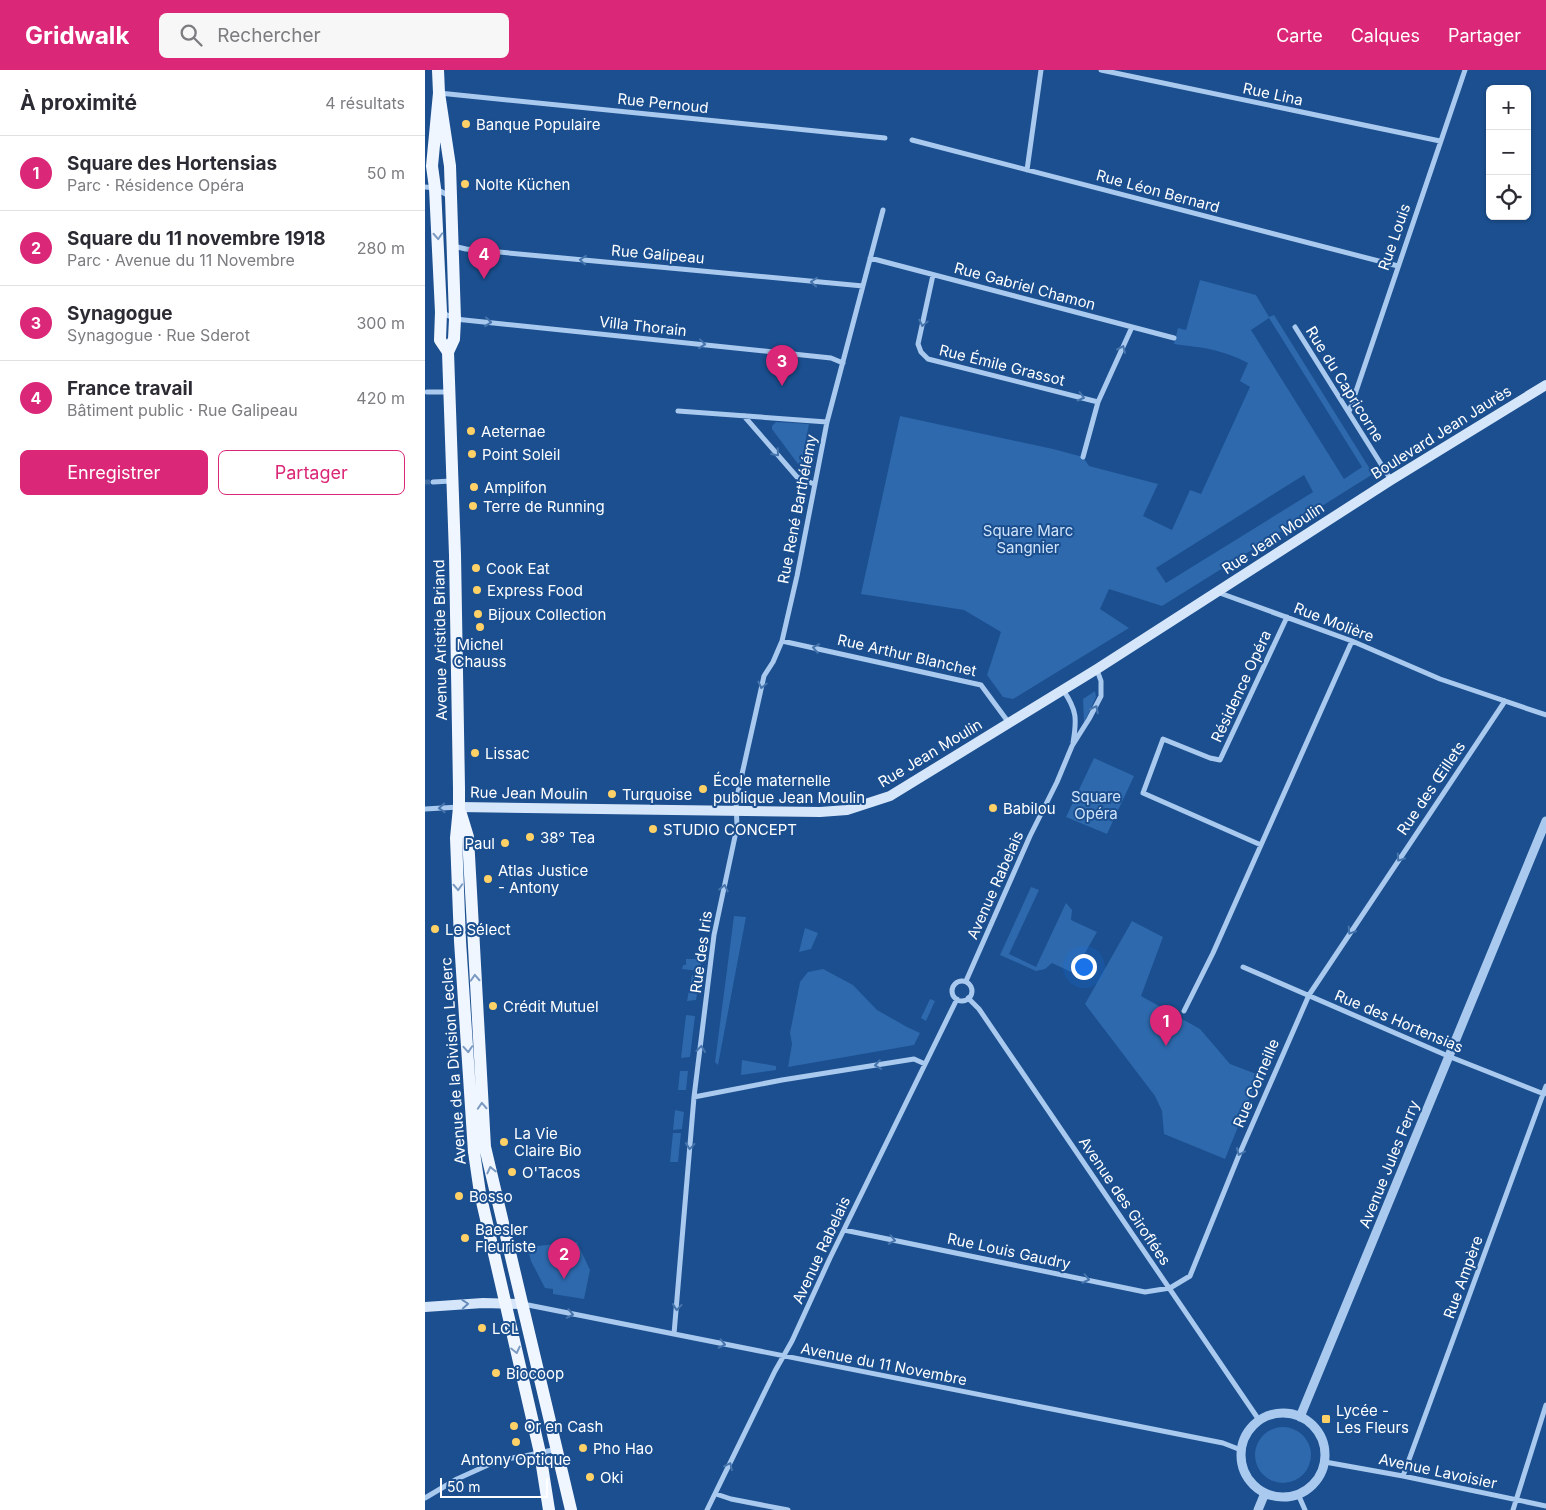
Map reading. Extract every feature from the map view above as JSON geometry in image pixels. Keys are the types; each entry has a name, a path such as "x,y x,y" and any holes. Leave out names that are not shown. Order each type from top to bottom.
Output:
{"main road":[{"name":"Avenue Aristide Briand","path":"438,70 439,93 450,166 451,246 455,319 454,339 448,352 459,807"},
{"name":"Avenue Aristide Briand","path":"439,93 430,187 441,312 439,340 448,352"},
{"name":"Boulevard Jean Jaurès","path":"1353,504 1546,385"},
{"name":"Rue Jean Moulin","path":"459,807 820,812 847,810 872,803 890,796 1097,669 1353,504"},
{"name":"Avenue de la Division Leclerc","path":"459,807 456,838 460,941 474,1152 480,1193 540,1453 549,1510"},
{"name":"Avenue de la Division Leclerc","path":"459,807 468,838 485,1147 571,1510"},
{"path":"425,1307 505,1303 523,1304"}],"street":[{"path":"1027,170 1041,70"},
{"name":"Rue Lina","path":"1101,70 1440,142"},
{"name":"Rue Louis","path":"1349,412 1465,70"},
{"name":"Rue Pernoud","path":"439,93 885,138"},
{"name":"Rue Léon Bernard","path":"912,140 1398,266"},
{"path":"430,187 450,197"},
{"name":"Rue René Barthélémy","path":"737,812 736,801 764,676 773,662 782,641 797,576 827,422 883,210"},
{"name":"Rue Galipeau","path":"451,246 466,249 863,286"},
{"name":"Rue Gabriel Chamon","path":"870,258 1174,338"},
{"name":"Rue Émile Grassot","path":"933,275 918,344 921,352 928,359 1098,402"},
{"name":"Villa Thorain","path":"441,312 455,319 831,358 843,363"},
{"path":"1083,457 1098,402 1132,327"},
{"name":"Rue du Capricorne","path":"1295,327 1391,480"},
{"path":"427,392 449,392"},
{"path":"678,411 827,422"},
{"path":"744,416 797,477 814,484"},
{"path":"433,482 452,481"},
{"name":"Rue Molière","path":"1217,592 1352,641 1440,678 1546,715"},
{"name":"Résidence Opéra","path":"1261,845 1143,793 1163,739 1219,760 1287,617"},
{"name":"Rue Arthur Blanchet","path":"782,641 981,685 1009,723"},
{"path":"1184,1011 1213,953 1352,641"},
{"name":"Avenue Rabelais","path":"966,981 1030,836 1073,746 1101,696 1101,682 1097,669"},
{"name":"Avenue Rabelais","path":"1063,690 1071,701 1076,714 1073,746"},
{"name":"Rue des Œillets","path":"1378,890 1505,701"},
{"path":"425,809 459,807"},
{"name":"Rue des Iris","path":"674,1334 694,1097 714,936 737,827 737,812"},
{"name":"Avenue Jules Ferry","path":"1300,1417 1546,821"},
{"name":"Rue Corneille","path":"1170,1288 1189,1276 1309,995 1378,890"},
{"name":"Rue des Hortensias","path":"1243,967 1448,1056 1544,1095"},
{"path":"966,981 972,989 968,998 962,1001 957,1000 952,994 952,987 956,982 966,981"},
{"name":"Avenue des Giroflées","path":"968,998 979,1009 1259,1420"},
{"name":"Avenue Rabelais","path":"707,1510 957,1000"},
{"path":"694,1097 915,1059 925,1064"},
{"name":"Rue Ampère","path":"1403,1476 1546,1086"},
{"name":"Rue Louis Gaudry","path":"844,1230 1145,1292 1170,1288"},
{"name":"Avenue du 11 Novembre","path":"523,1304 1223,1443 1241,1450"},
{"path":"1513,1510 1546,1405"},
{"path":"1286,1413 1300,1417 1312,1424 1321,1436 1325,1450 1325,1462 1319,1477 1310,1487 1298,1494 1276,1497 1265,1493 1254,1486 1246,1475 1241,1463 1241,1450 1244,1438 1250,1428 1259,1420 1272,1414 1286,1413"},
{"path":"425,1498 457,1479 499,1460 557,1449"},
{"name":"Avenue Lavoisier","path":"1325,1462 1546,1506"},
{"path":"1258,1510 1265,1493"},
{"path":"716,1494 731,1499 788,1510"},
{"path":"1298,1494 1305,1510"}],"green space":[{"name":"Square Marc Sangnier","path":"1200,280 1256,295 1269,317 1274,315 1373,474 1162,606 1109,589 1100,609 1129,628 1013,699 1003,697 987,675 1001,632 964,610 861,594 900,416 1053,449 1083,457 1089,466 1158,484 1143,516 1172,530 1190,490 1201,494 1250,387 1240,381 1248,363 1221,352 1174,344 1178,328 1186,330","holes":["1269,318 1362,467 1344,479 1251,330","1304,475 1313,492 1166,583 1156,568"]},
{"path":"776,422 809,424 801,464 798,464 772,429"},
{"path":"1095,691 1096,697 1084,723 1083,699"},
{"name":"Square Opéra","path":"1094,758 1134,776 1107,834 1066,817"},
{"path":"1031,887 1039,890 1009,954 1036,967 1066,903 1072,910 1071,920 1097,932 1074,972 1052,963 1045,969 1036,971 1000,955"},
{"path":"734,916 746,917 718,1065 715,1062"},
{"path":"1132,921 1163,937 1141,996 1200,1029 1230,1064 1259,1075 1225,1159 1164,1134 1162,1111 1155,1096 1085,1004"},
{"path":"805,928 818,933 811,949 799,952"},
{"path":"686,959 701,959 700,971 682,969 683,965 686,965"},
{"path":"823,969 853,985 877,1010 920,1033 914,1045 788,1067 792,1044 790,1033 800,982 808,972"},
{"path":"692,975 700,976 696,1000 687,1001"},
{"path":"930,999 935,1001 926,1021 921,1018"},
{"path":"686,1015 695,1016 690,1057 681,1058"},
{"path":"742,1060 776,1066 776,1070 741,1075"},
{"path":"680,1071 688,1071 686,1090 678,1090"},
{"path":"675,1110 684,1112 682,1129 673,1130"},
{"path":"673,1133 681,1133 678,1162 670,1162"},
{"path":"577,1242 590,1270 584,1299 553,1294 553,1289 545,1288 531,1261 527,1247"},
{"path":"1277,1427 1289,1427 1299,1431 1307,1439 1311,1455 1307,1471 1299,1479 1289,1483 1277,1483 1267,1479 1259,1471 1255,1461 1255,1449 1259,1439 1267,1431"}],"tunnel":[{"path":"425,482 433,482"}],"place":[{"name":"Banque Populaire","path":"466,124"},
{"name":"Nolte Küchen","path":"465,184"},
{"name":"France travail","path":"484,279"},
{"name":"Synagogue","path":"782,386"},
{"name":"Aeternae","path":"471,431"},
{"name":"Point Soleil","path":"472,454"},
{"name":"Amplifon","path":"474,487"},
{"name":"Terre de Running","path":"473,506"},
{"name":"Cook Eat","path":"476,568"},
{"name":"Express Food","path":"477,590"},
{"name":"Bijoux Collection","path":"478,614"},
{"name":"Michel Chauss","path":"480,627"},
{"name":"Lissac","path":"475,753"},
{"name":"École maternelle publique Jean Moulin","path":"703,789"},
{"name":"Turquoise","path":"612,794"},
{"name":"Babilou","path":"993,808"},
{"name":"STUDIO CONCEPT","path":"653,829"},
{"name":"38° Tea","path":"530,837"},
{"name":"Paul","path":"505,843"},
{"name":"Atlas Justice - Antony","path":"488,879"},
{"name":"Le Sélect","path":"435,929"},
{"name":"Crédit Mutuel","path":"493,1006"},
{"name":"Square des Hortensias","path":"1166,1046"},
{"name":"La Vie Claire Bio","path":"504,1142"},
{"name":"O'Tacos","path":"512,1172"},
{"name":"Bosso","path":"459,1196"},
{"name":"Baesler Fleuriste","path":"465,1238"},
{"name":"Square du 11 novembre 1918","path":"564,1279"},
{"name":"LCL","path":"482,1328"},
{"name":"Biocoop","path":"496,1373"},
{"name":"Lycée - Les Fleurs","path":"1326,1419"},
{"name":"Or en Cash","path":"514,1426"},
{"name":"Antony Optique","path":"516,1442"},
{"name":"Pho Hao","path":"583,1448"},
{"name":"Oki","path":"590,1477"}]}
